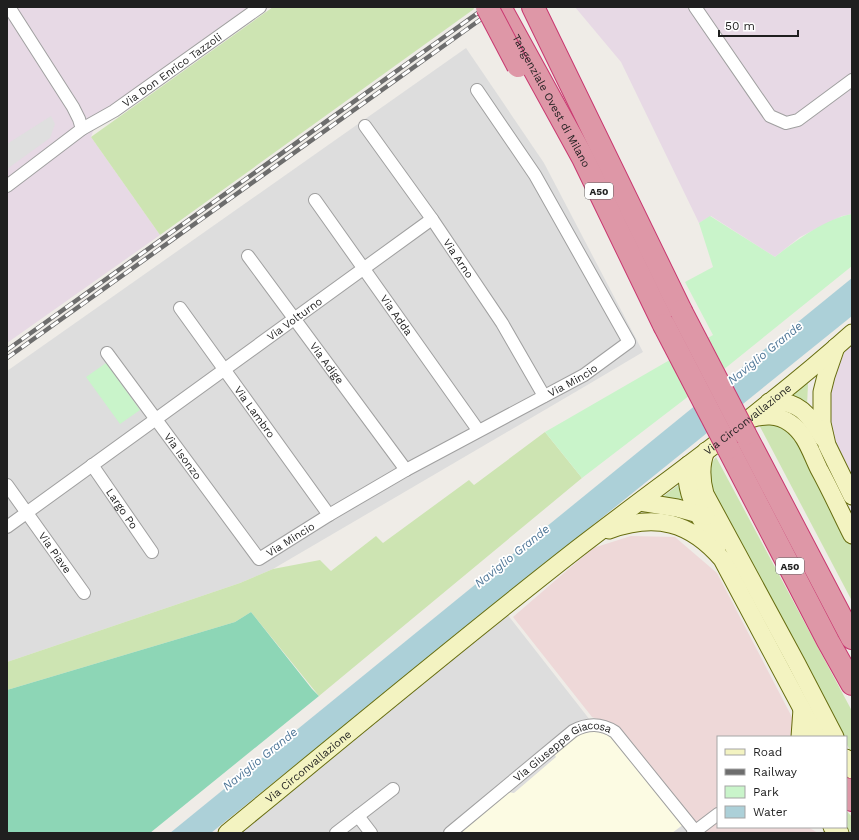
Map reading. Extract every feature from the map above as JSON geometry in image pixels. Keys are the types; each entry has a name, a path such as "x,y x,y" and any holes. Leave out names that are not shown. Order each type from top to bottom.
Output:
{"highway":[{"path":"487,7 523,63"},
{"name":"Tangenziale Ovest di Milano","path":"500,7 523,63 550,119 583,158 664,325 740,434"},
{"name":"Tangenziale Ovest di Milano","path":"533,7 740,434"},
{"name":"A50","path":"740,434 852,638"},
{"name":"A50","path":"740,434 828,642 852,684"},
{"path":"847,791 852,800"}],"main road":[{"name":"Via Circonvallazione","path":"227,833 390,700 598,534 706,451 740,434 769,402 812,368 852,333"},
{"path":"827,445 822,424 822,392 836,347"},
{"path":"812,368 812,420 819,468"},
{"path":"769,402 779,401 788,403 797,406 806,412 827,445 852,496"},
{"path":"740,434 761,416 777,417 791,423 807,442 852,535"},
{"path":"706,451 702,466 705,494 834,736"},
{"path":"688,465 686,474 688,490 699,514 816,736"},
{"path":"640,502 677,508 719,520"},
{"path":"598,534 616,527 640,522 662,522 673,524 699,537 722,559"},
{"path":"796,662 797,677 802,694 800,736"},
{"path":"847,760 852,770"}],"street":[{"path":"10,7 73,107 79,119 82,130"},
{"name":"Via Don Enrico Tazzoli","path":"7,186 82,130 114,111 260,7"},
{"path":"696,7 770,116 786,123 798,120 852,80"},
{"name":"Via Mincio","path":"259,559 330,514 406,470 478,430 584,375 629,342 535,175 477,90"},
{"name":"Via Arno","path":"365,126 432,219 502,323 544,396"},
{"name":"Via Adda","path":"315,200 478,430"},
{"name":"Via Volturno","path":"156,419 432,219"},
{"name":"Via Adige","path":"248,256 406,470"},
{"name":"Via Lambro","path":"180,308 330,514"},
{"name":"Via Isonzo","path":"107,353 259,559"},
{"path":"7,527 156,419"},
{"name":"Largo Po","path":"92,465 152,552"},
{"name":"Via Piave","path":"7,485 84,593"},
{"name":"Via Giuseppe Giacosa","path":"450,833 573,730 589,724 607,727 615,732 694,832"},
{"path":"336,833 393,789"},
{"path":"694,832 717,815"},
{"path":"358,816 371,833"}],"shaded area":[{"path":"7,7 248,7 99,114 91,137 160,235 7,343"},
{"path":"575,7 852,7 852,214 842,216 800,237 775,257 711,216 699,223 621,62"},
{"path":"466,48 544,163 643,352 273,569 240,583 7,662 7,371"},
{"path":"51,116 55,124 50,138 7,169 7,144"},
{"path":"852,345 852,477 836,447 829,421 829,394 839,363 847,348"},
{"path":"631,536 675,537 717,573 794,721 794,736 717,736 717,828 810,828 818,833 701,833 606,722 592,717 513,617 593,548"},
{"path":"507,614 590,720 689,831 687,833 241,833"},
{"path":"586,729 608,732 684,824 672,833 457,833 508,792 514,793 556,757 553,752"}],"green space":[{"path":"273,7 473,7 474,9 160,235 91,137"},
{"path":"852,214 852,266 728,366 582,478 545,432 713,335 685,282 713,267 699,223 710,216 775,257 802,237 822,225 842,216"},
{"path":"106,363 140,410 120,424 86,377"},
{"path":"806,383 808,384 807,406 787,397"},
{"path":"776,422 800,441 852,545 852,601 758,423"},
{"path":"545,432 582,478 319,696 251,612 235,622 7,690 7,662 240,583 273,569 320,560 331,571 376,536 383,543 469,480 474,485"},
{"path":"716,457 852,711 852,754 847,745 847,736 842,736 718,503 711,485 709,473 712,462"},
{"path":"681,483 690,502 661,498"},
{"path":"251,612 319,696 150,833 7,833 7,690 235,622"},
{"path":"847,811 852,817 852,833 847,828"}],"water":[{"name":"Naviglio Grande","path":"852,278 852,316 211,833 170,833"}],"railway":[{"path":"7,350 486,7"},
{"path":"7,358 498,7"}]}
